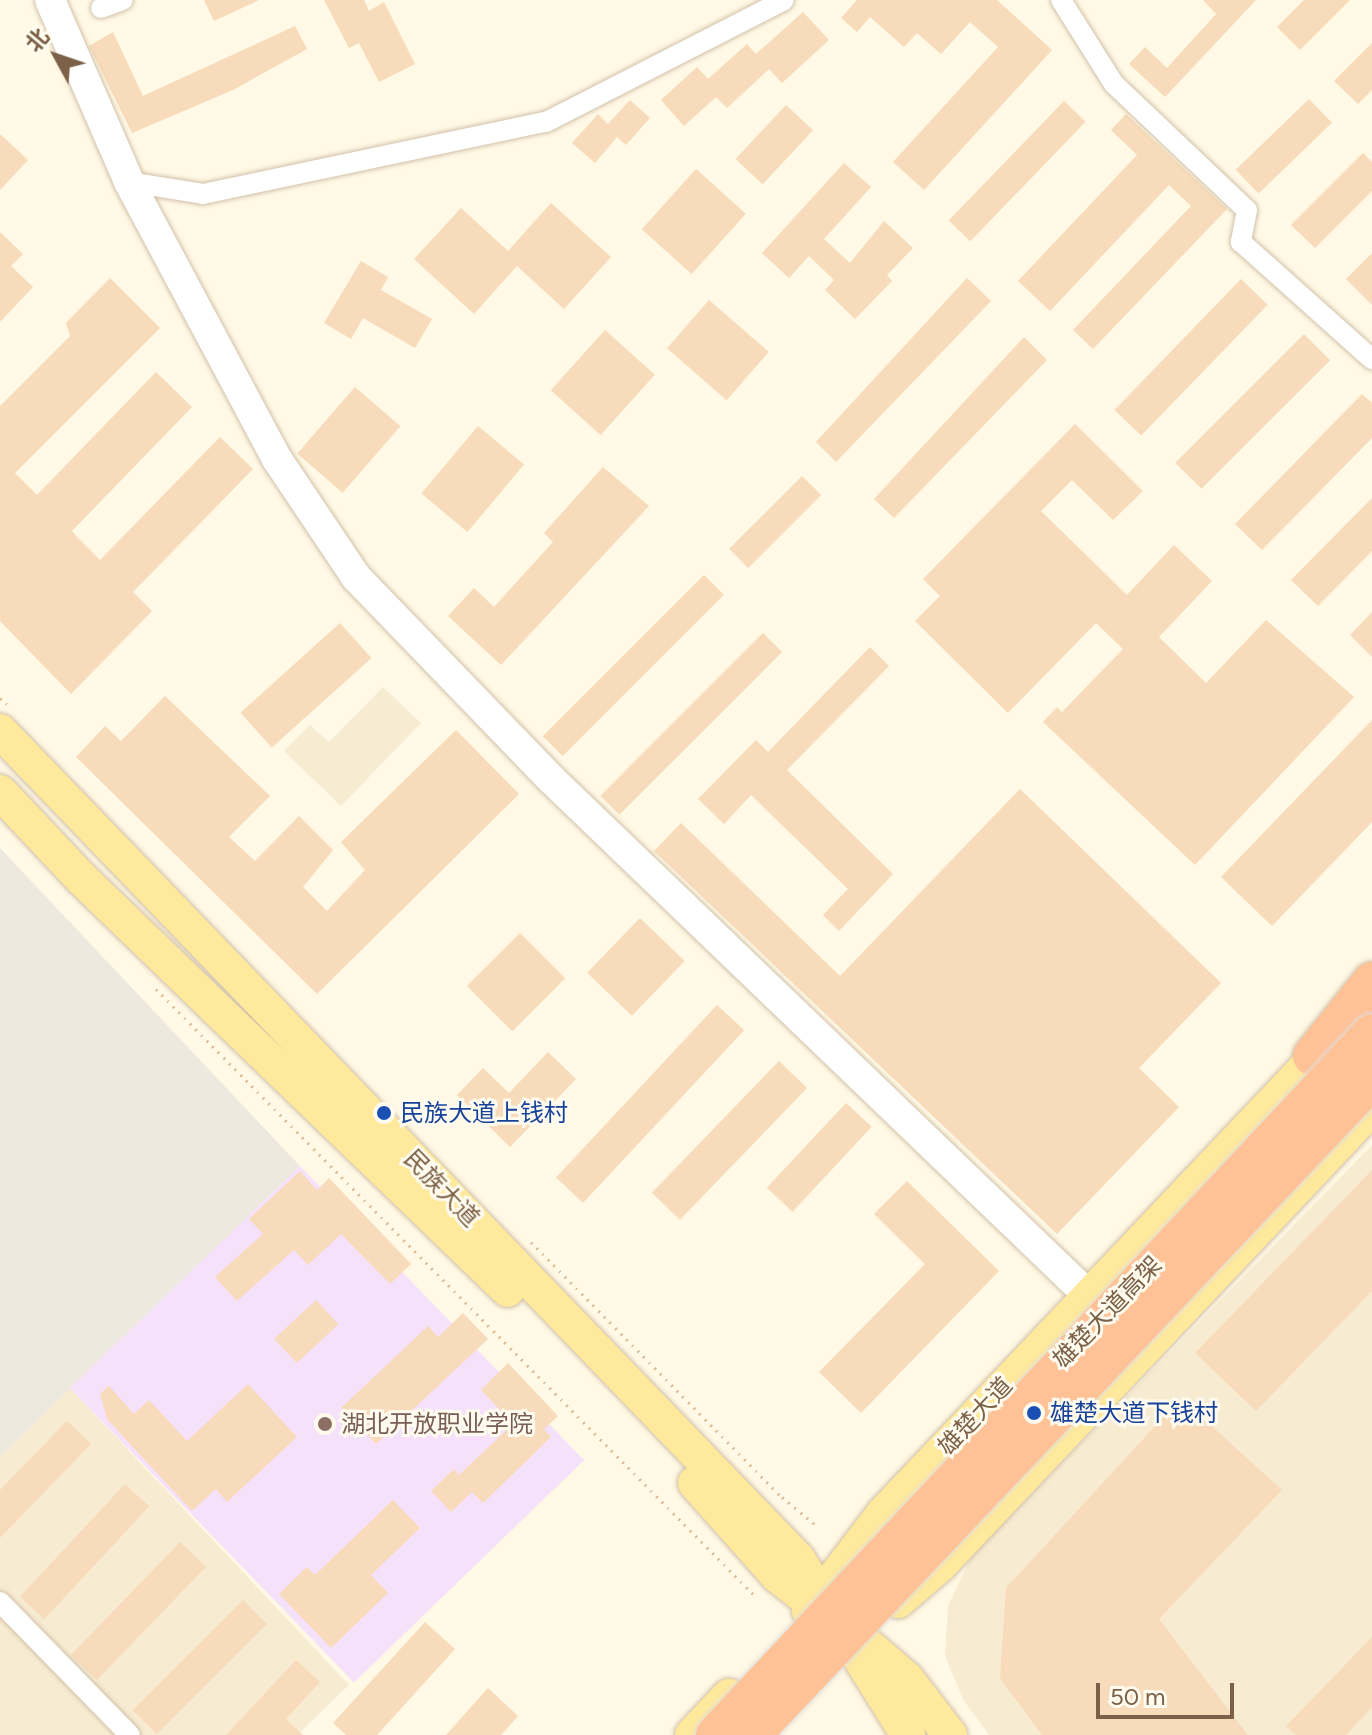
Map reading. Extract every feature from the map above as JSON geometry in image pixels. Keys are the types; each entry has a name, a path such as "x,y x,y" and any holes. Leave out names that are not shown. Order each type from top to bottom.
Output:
{"highway":[{"path":"1312,1056 1372,981"},
{"name":"雄楚大道高架","path":"715,1735 1372,1033"},
{"name":"雄楚大道高架","path":"752,1735 1372,1080"}],"main road":[{"name":"民族大道","path":"0,731 798,1559 908,1735"},
{"name":"民族大道","path":"0,792 311,1103 453,1234 689,1476 778,1576 837,1620 907,1679 950,1735"},
{"name":"雄楚大道","path":"766,1735 837,1620 883,1514 1312,1056 1372,1007"},
{"name":"雄楚大道","path":"692,1735 837,1620 940,1565 1372,1108"}],"street":[{"path":"50,0 129,182 277,459 356,577 550,778 1088,1295"},
{"path":"101,8 123,0"},
{"path":"129,182 203,194 546,122 784,0"},
{"path":"1061,0 1114,84 1247,210 1241,242 1372,359"},
{"path":"0,1602 130,1735"}],"path":[{"path":"153,987 753,1594"}],"shaded area":[{"path":"383,687 421,723 341,806 284,751 310,725 329,742"},
{"path":"0,848 300,1166 0,1457"},
{"path":"1372,1145 1372,1735 989,1735 964,1701 945,1656 948,1606 972,1555"},
{"name":"湖北开放职业学院","path":"300,1166 584,1460 354,1683 70,1388"},
{"path":"69,1387 349,1685 297,1735 0,1735 0,1457"}],"building":[{"path":"204,0 259,0 214,21"},
{"path":"324,0 364,0 369,11 384,2 415,64 379,82 359,43 349,48"},
{"path":"857,0 997,0 1052,50 924,190 893,162 998,47 970,22 941,54 917,33 904,47 870,17 857,32 841,18"},
{"path":"1203,0 1256,0 1165,97 1129,64 1145,47 1167,68 1216,14"},
{"path":"1304,0 1350,0 1300,50 1277,27"},
{"path":"803,12 829,40 782,83 769,69 727,108 716,97 684,126 661,100 697,67 708,79 747,44 756,54"},
{"path":"295,26 307,49 233,90 132,133 89,46 113,32 143,96"},
{"path":"1372,43 1372,90 1358,104 1334,81"},
{"path":"1309,99 1332,123 1259,194 1236,170"},
{"path":"630,100 650,118 626,145 617,137 595,163 572,143 598,114 608,124"},
{"path":"1064,101 1086,122 970,241 949,220"},
{"path":"786,105 813,130 763,184 736,159"},
{"path":"1126,114 1227,209 1093,349 1073,330 1191,206 1169,185 1050,311 1018,281 1137,155 1111,130"},
{"path":"0,134 28,160 0,190"},
{"path":"1363,153 1372,162 1372,191 1315,248 1291,225"},
{"path":"844,163 871,187 824,239 850,263 884,221 913,248 887,275 892,281 855,319 825,290 834,280 809,256 789,278 762,253"},
{"path":"696,169 746,214 692,274 642,229"},
{"path":"551,203 611,257 564,309 517,266 474,314 414,259 461,208 508,251"},
{"path":"0,232 23,254 11,266 33,287 0,322"},
{"path":"1372,253 1372,305 1346,279"},
{"path":"361,261 388,277 381,290 432,319 415,348 363,318 351,339 324,323"},
{"path":"110,278 160,328 15,473 37,495 156,372 192,407 72,531 100,560 220,437 253,469 133,592 152,611 71,694 0,621 0,406 70,336 66,323"},
{"path":"967,278 991,301 836,462 816,442"},
{"path":"1241,279 1268,305 1141,436 1115,410"},
{"path":"709,300 769,352 727,400 667,348"},
{"path":"605,330 655,375 601,435 551,390"},
{"path":"1304,334 1330,360 1201,489 1175,463"},
{"path":"1024,337 1047,360 894,518 874,499"},
{"path":"355,387 400,426 343,493 297,453"},
{"path":"1362,394 1372,403 1372,438 1262,550 1235,524"},
{"path":"1075,424 1143,491 1113,520 1072,480 1041,511 1127,595 1174,545 1212,581 1159,637 1206,683 1266,620 1354,697 1195,865 1043,722 1057,707 1062,712 1123,649 1096,623 1008,713 915,621 940,596 923,579"},
{"path":"478,426 524,465 467,532 421,493"},
{"path":"603,467 649,506 501,665 448,616 474,588 494,607 553,542 544,533"},
{"path":"802,476 821,495 748,568 729,549"},
{"path":"1372,498 1372,551 1318,606 1291,580"},
{"path":"704,575 724,595 563,756 543,736"},
{"path":"1372,612 1372,657 1350,635"},
{"path":"340,623 371,658 272,748 240,713"},
{"path":"763,633 782,652 619,815 600,796"},
{"path":"870,647 889,666 787,770 893,874 839,931 823,915 848,889 751,795 724,824 698,799 756,740 768,752"},
{"path":"165,696 270,796 229,837 255,861 299,816 333,850 303,887 327,911 365,870 341,842 456,730 519,794 317,994 76,757 105,726 121,741"},
{"path":"1372,720 1372,822 1272,926 1221,877"},
{"path":"1020,789 1221,983 1139,1068 1179,1107 1057,1234 654,851 681,823 840,976"},
{"path":"640,918 685,961 632,1016 587,973"},
{"path":"520,933 565,978 512,1031 467,986"},
{"path":"717,1005 744,1030 583,1203 556,1178"},
{"path":"548,1052 576,1079 510,1147 457,1095 483,1068 509,1093"},
{"path":"779,1061 807,1088 680,1220 652,1193"},
{"path":"846,1103 872,1127 792,1212 767,1188"},
{"path":"1372,1170 1372,1291 1256,1411 1195,1353"},
{"path":"300,1171 317,1190 329,1178 411,1264 390,1284 341,1234 308,1265 294,1250 237,1301 215,1277 263,1234 249,1219"},
{"path":"907,1181 999,1271 861,1413 819,1372 925,1264 874,1214"},
{"path":"316,1300 339,1324 297,1363 274,1339"},
{"path":"463,1313 488,1339 376,1444 341,1408 428,1326 438,1337"},
{"path":"508,1363 558,1416 544,1429 551,1437 483,1503 472,1492 451,1512 431,1491 454,1469 459,1475 513,1424 481,1390"},
{"path":"248,1384 297,1437 227,1502 216,1489 192,1511 107,1419 100,1394 109,1386 134,1414 149,1400 187,1441"},
{"path":"1181,1398 1282,1490 1159,1619 1248,1735 1042,1735 1000,1678 1006,1588"},
{"path":"67,1421 91,1444 0,1538 0,1490"},
{"path":"125,1484 149,1507 44,1619 20,1597"},
{"path":"393,1500 420,1528 371,1575 388,1593 331,1648 279,1594 307,1567 315,1575"},
{"path":"180,1542 206,1567 97,1680 71,1655"},
{"path":"243,1600 267,1624 157,1734 133,1710"},
{"path":"425,1622 455,1649 377,1735 346,1735 333,1723"},
{"path":"1372,1637 1372,1707 1346,1735 1296,1735 1286,1726"},
{"path":"296,1660 320,1682 286,1719 303,1735 226,1735"},
{"path":"488,1688 518,1716 501,1735 446,1735"}],"place":[{"name":"民族大道上钱村","path":"384,1113"},
{"name":"雄楚大道下钱村","path":"1034,1413"},
{"name":"湖北开放职业学院","path":"325,1424"}]}
